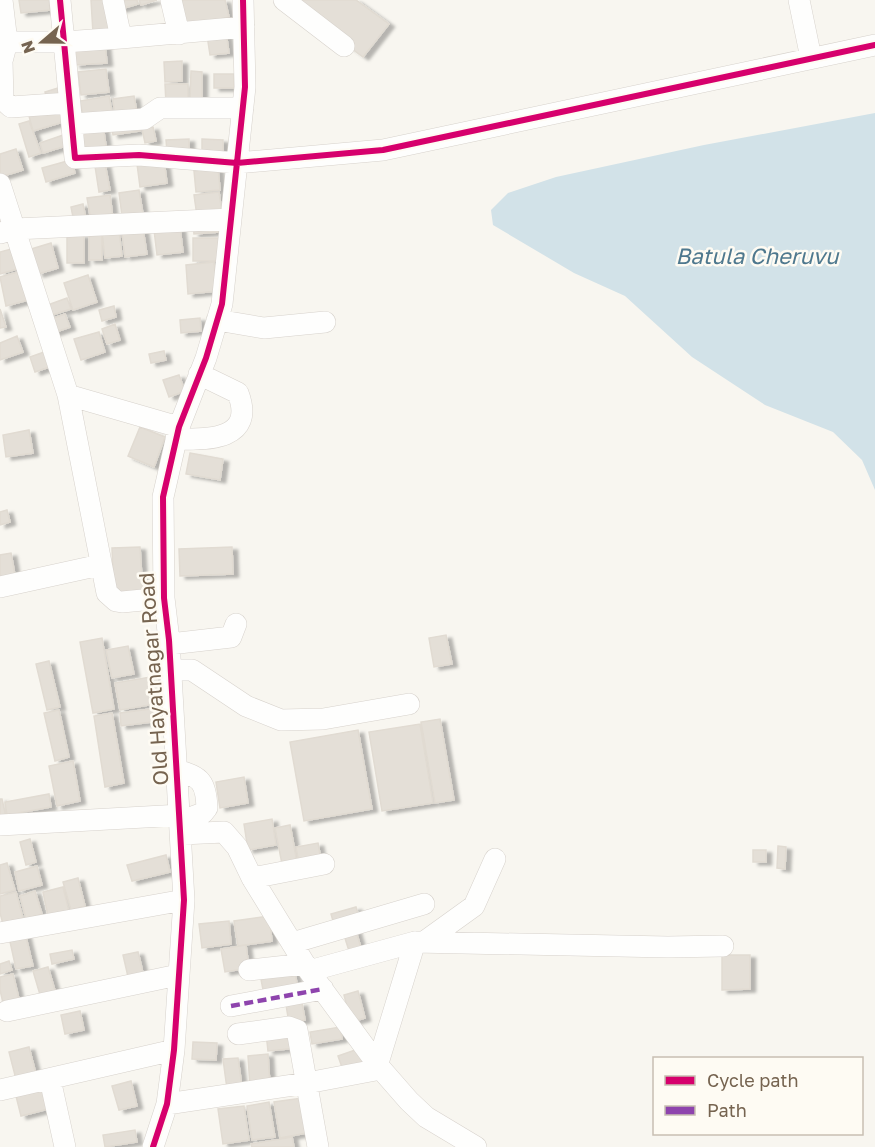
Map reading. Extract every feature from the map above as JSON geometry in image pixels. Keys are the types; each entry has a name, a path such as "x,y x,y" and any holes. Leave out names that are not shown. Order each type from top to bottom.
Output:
{"street":[{"path":"2,0 7,42 2,61 3,100 7,105 18,107 69,103"},
{"path":"60,0 75,158 139,155 237,164 383,150 875,45"},
{"path":"112,0 121,39"},
{"path":"171,0 179,34"},
{"name":"Old Hayatnagar Road","path":"153,1147 167,1104 174,1050 184,900 170,644 164,598 163,496 178,433 222,304 245,87 243,0"},
{"path":"284,0 344,46"},
{"path":"799,0 811,58"},
{"path":"7,42 121,39 244,27"},
{"path":"72,124 144,119 160,108 243,108"},
{"path":"0,183 7,231 68,395 107,593 116,601 164,598"},
{"path":"7,231 231,219"},
{"path":"217,320 264,328 325,322"},
{"path":"68,395 196,439 224,435 236,429 240,422 240,401 237,393 199,374"},
{"path":"0,587 100,565"},
{"path":"170,644 231,637 236,624"},
{"path":"171,670 192,670 246,706 281,720 323,719 410,704"},
{"path":"0,825 181,823 224,832 237,847 252,878 307,967 380,1066 409,1101 426,1117 476,1147"},
{"path":"380,1066 424,942 474,906 495,859"},
{"path":"252,878 324,864"},
{"path":"0,933 184,900"},
{"path":"292,943 423,904"},
{"path":"249,970 307,967 424,942 624,947 723,946"},
{"path":"7,1011 178,975"},
{"path":"231,1006 322,989"},
{"path":"238,1034 294,1027 298,1033 318,1147"},
{"path":"0,1090 174,1050"},
{"path":"167,1104 307,1083 380,1066"},
{"path":"50,1079 65,1147"}],"water":[{"name":"Batula Cheruvu","path":"875,113 875,490 862,460 833,432 765,405 692,357 625,296 574,273 493,225 491,210 508,193 556,177 704,145"}],"building":[{"path":"19,0 49,0 50,10 21,13"},
{"path":"91,0 110,0 111,32 93,33"},
{"path":"114,0 137,0 138,4 117,10"},
{"path":"139,0 157,0 141,5"},
{"path":"225,0 229,17 182,27 176,2"},
{"path":"295,0 356,0 389,24 363,57 292,4"},
{"path":"226,32 229,53 210,55 207,35"},
{"path":"105,44 107,63 75,65 73,45"},
{"path":"182,61 182,81 165,82 164,62"},
{"path":"106,69 109,92 81,95 78,72"},
{"path":"191,71 202,72 202,99 190,99"},
{"path":"214,74 234,74 234,88 214,88"},
{"path":"165,84 188,84 188,103 166,104"},
{"path":"58,88 61,100 48,103 45,92"},
{"path":"109,96 113,116 84,121 80,101"},
{"path":"134,96 137,113 115,117 113,99"},
{"path":"59,108 63,122 33,131 29,116"},
{"path":"29,121 41,153 29,157 19,124"},
{"path":"138,122 140,131 113,135 111,126"},
{"path":"103,126 107,152 82,156 77,131"},
{"path":"153,127 156,141 145,143 142,129"},
{"path":"66,134 69,145 43,153 40,143"},
{"path":"189,139 189,151 167,152 166,140"},
{"path":"202,139 223,140 223,154 202,154"},
{"path":"16,149 23,170 0,177 0,154"},
{"path":"71,160 75,173 46,182 42,168"},
{"path":"164,160 167,183 140,187 137,164"},
{"path":"105,164 110,190 99,192 95,166"},
{"path":"218,168 220,190 196,192 194,171"},
{"path":"139,190 144,220 123,223 119,193"},
{"path":"219,192 222,213 197,216 194,195"},
{"path":"110,195 113,218 91,221 87,198"},
{"path":"83,204 87,224 75,227 71,207"},
{"path":"218,221 219,232 194,234 193,223"},
{"path":"180,227 183,252 157,255 154,230"},
{"path":"143,229 147,254 125,257 122,232"},
{"path":"119,230 122,256 105,258 102,232"},
{"path":"67,235 84,235 84,263 67,263"},
{"path":"89,235 102,235 102,260 89,260"},
{"path":"193,238 221,238 222,261 193,261"},
{"path":"51,243 58,268 38,274 31,249"},
{"path":"19,247 24,267 0,274 0,252"},
{"path":"214,262 217,291 188,294 186,265"},
{"path":"25,270 32,299 6,306 0,277"},
{"path":"88,275 97,302 73,310 64,283"},
{"path":"67,298 71,309 49,316 45,306"},
{"path":"114,306 116,317 102,321 99,310"},
{"path":"0,309 6,327 0,328"},
{"path":"65,314 70,327 53,333 48,320"},
{"path":"200,318 201,331 181,333 180,320"},
{"path":"115,324 120,340 107,344 102,329"},
{"path":"99,332 105,352 81,360 74,339"},
{"path":"17,336 23,352 0,360 0,343"},
{"path":"47,351 52,366 35,372 30,357"},
{"path":"164,351 166,360 151,363 149,354"},
{"path":"179,375 185,391 169,397 163,380"},
{"path":"140,427 165,437 154,467 128,456"},
{"path":"29,430 33,453 6,457 3,435"},
{"path":"190,453 223,459 220,480 186,474"},
{"path":"7,510 10,522 0,525 0,512"},
{"path":"140,547 143,596 114,597 112,548"},
{"path":"232,547 233,574 180,576 179,549"},
{"path":"11,553 16,581 0,584 0,555"},
{"path":"446,635 452,664 434,667 429,638"},
{"path":"102,638 114,709 93,713 80,642"},
{"path":"128,646 134,674 112,678 106,650"},
{"path":"49,661 60,707 47,710 36,664"},
{"path":"156,676 161,703 120,710 115,683"},
{"path":"158,708 159,721 121,726 120,713"},
{"path":"59,710 69,757 55,761 44,713"},
{"path":"112,713 124,783 105,787 94,716"},
{"path":"440,719 454,800 435,803 421,722"},
{"path":"420,724 433,803 382,811 369,732"},
{"path":"358,730 372,809 304,821 290,742"},
{"path":"73,761 80,801 57,806 49,766"},
{"path":"244,777 248,803 220,808 216,782"},
{"path":"49,794 51,807 7,815 5,802"},
{"path":"0,799 2,799 6,817 0,819"},
{"path":"272,819 276,845 248,850 244,824"},
{"path":"290,825 297,862 282,864 275,828"},
{"path":"30,839 36,862 26,865 20,842"},
{"path":"318,843 321,860 299,864 296,847"},
{"path":"778,846 786,847 785,869 777,868"},
{"path":"753,850 766,850 766,862 753,862"},
{"path":"166,855 170,872 132,881 127,865"},
{"path":"7,863 15,890 0,894 0,865"},
{"path":"37,866 42,885 19,891 15,872"},
{"path":"78,878 85,906 71,910 63,882"},
{"path":"63,887 69,911 48,916 43,892"},
{"path":"35,891 42,914 26,919 20,896"},
{"path":"16,892 23,918 3,924 0,913 0,896"},
{"path":"356,907 360,920 335,928 331,914"},
{"path":"269,916 272,941 238,946 234,921"},
{"path":"229,921 231,944 202,948 199,924"},
{"path":"355,928 362,951 350,954 343,932"},
{"path":"25,933 33,966 16,969 9,937"},
{"path":"246,945 249,968 225,972 221,949"},
{"path":"72,950 74,959 52,964 50,954"},
{"path":"138,952 144,977 129,981 123,955"},
{"path":"722,955 750,955 750,989 722,990"},
{"path":"9,961 12,970 0,974 0,964"},
{"path":"48,967 56,994 41,998 33,971"},
{"path":"294,968 298,989 264,995 260,974"},
{"path":"13,974 19,999 3,1003 0,977"},
{"path":"358,991 365,1018 351,1022 344,995"},
{"path":"302,1003 305,1020 289,1023 286,1005"},
{"path":"80,1011 84,1030 65,1034 61,1015"},
{"path":"340,1027 342,1039 312,1044 310,1032"},
{"path":"295,1030 297,1048 268,1051 266,1033"},
{"path":"193,1042 217,1043 216,1060 192,1059"},
{"path":"29,1047 37,1078 17,1083 9,1052"},
{"path":"361,1048 367,1065 344,1073 338,1056"},
{"path":"268,1054 270,1086 250,1087 248,1056"},
{"path":"238,1058 242,1087 227,1089 223,1059"},
{"path":"131,1081 137,1106 119,1110 112,1086"},
{"path":"46,1088 52,1108 21,1116 16,1096"},
{"path":"302,1098 307,1133 280,1138 274,1102"},
{"path":"269,1102 275,1137 252,1140 247,1106"},
{"path":"244,1106 249,1140 223,1144 218,1109"},
{"path":"135,1130 137,1142 105,1147 103,1135"},
{"path":"292,1137 294,1147 252,1147 251,1144"}],"marked path":[{"path":"231,1006 323,989"}],"cycle path":[{"path":"60,0 75,158 139,155 237,163 383,150 875,45"},
{"path":"153,1147 167,1104 174,1050 184,900 169,640 164,598 163,497 179,427 206,358 222,304 245,87 243,0"}]}
